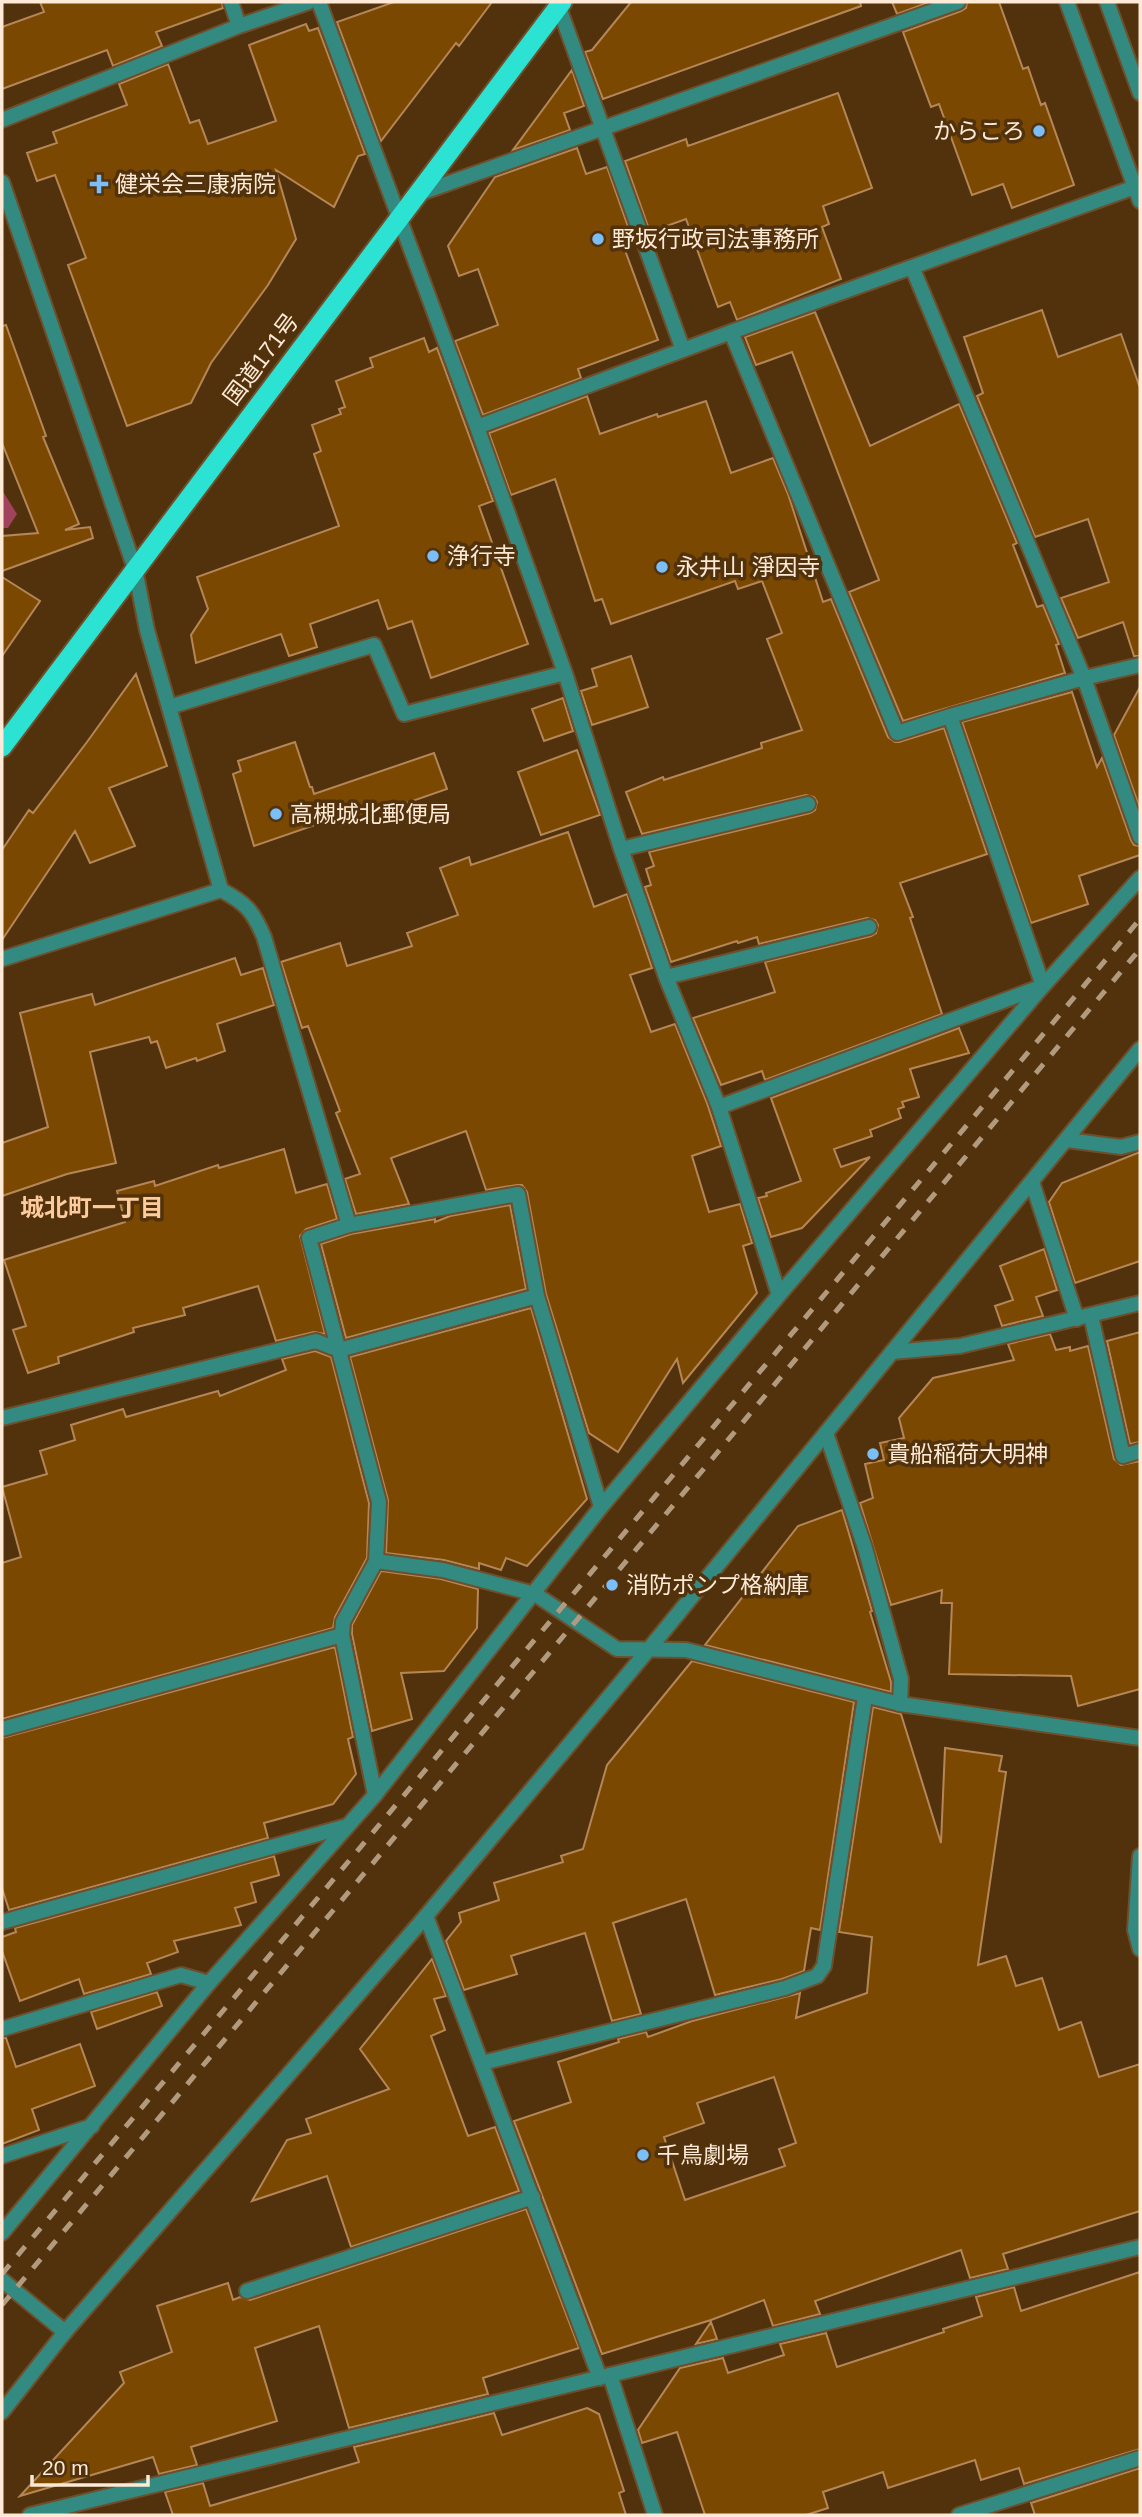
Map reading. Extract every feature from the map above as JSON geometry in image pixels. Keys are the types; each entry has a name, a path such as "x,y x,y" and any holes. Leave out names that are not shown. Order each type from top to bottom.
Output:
{"highway":[{"name":"国道171号","path":"2,747 559,3"}],"street":[{"path":"231,2 239,26"},
{"path":"2,120 239,26 309,2"},
{"path":"319,2 565,673 621,849 666,976 719,1107 779,1296"},
{"path":"415,195 958,2"},
{"path":"1067,2 1140,201"},
{"path":"1107,2 1140,93"},
{"path":"559,3 683,350"},
{"path":"2,182 135,569 147,630 221,890"},
{"path":"477,427 731,332 1135,187"},
{"path":"912,267 1084,678 1140,837"},
{"path":"731,332 897,733 1084,678 1140,665"},
{"path":"169,707 374,645 404,715 565,673"},
{"path":"950,716 1043,986"},
{"path":"621,849 808,804"},
{"path":"2,2233 209,1983 375,1795 601,1507 1043,986 1140,877"},
{"path":"2,959 221,890 244,902 257,919 264,937 349,1224"},
{"path":"666,976 869,927"},
{"path":"719,1107 1043,986"},
{"path":"2,2412 65,2332 426,1916 649,1649 1140,1049"},
{"path":"1067,1140 1121,1147 1140,1142"},
{"path":"1032,1182 1084,1317 1123,1456 1140,1451"},
{"path":"375,1795 342,1635 343,1622 376,1561 379,1502 309,1238 349,1224 518,1194 537,1296 601,1507"},
{"path":"2,1418 316,1342 338,1350 537,1296"},
{"path":"892,1352 960,1346 1140,1303"},
{"path":"826,1433 865,1548 901,1679 900,1704"},
{"path":"376,1561 443,1570 534,1594 617,1649 686,1650 900,1704 1140,1738"},
{"path":"2,1729 342,1635"},
{"path":"482,2063 785,1988 817,1976 824,1966 865,1697"},
{"path":"2,1922 347,1826"},
{"path":"1140,1856 1135,1930 1140,1949"},
{"path":"426,1916 533,2197 605,2376 655,2515"},
{"path":"2,2029 181,1975 209,1983"},
{"path":"2,2156 92,2126"},
{"path":"247,2291 533,2197"},
{"path":"30,2515 1140,2247"},
{"path":"2,2280 65,2332"},
{"path":"959,2515 1140,2458"}],"shaded area":[{"path":"2,490 17,514 8,528 2,528"}],"building":[{"path":"40,2 222,2 223,8 156,32 162,46 113,66 107,50 2,89 2,27 44,12"},
{"path":"394,2 492,2 459,46 456,43 381,141 337,22"},
{"path":"631,2 860,2 861,6 603,99 585,52 592,50"},
{"path":"892,2 930,2 897,14"},
{"path":"967,2 999,2 1023,69 1028,67 1041,105 1045,103 1074,185 1012,208 1003,184 972,195 939,104 931,107 903,32 961,11 966,8"},
{"path":"306,24 309,31 318,28 365,154 358,156 334,207 276,170 296,239 268,285 211,363 191,403 127,426 68,265 86,258 55,175 37,181 27,153 57,143 53,132 127,105 119,84 168,64 190,123 199,120 208,144 276,121 249,45"},
{"path":"572,70 584,106 564,113 570,130 513,150"},
{"path":"838,93 872,188 823,206 829,224 822,227 841,279 737,320 730,302 718,307 686,219 650,232 625,161 686,139 688,146"},
{"path":"577,148 586,174 607,167 632,238 622,242 658,340 578,369 581,378 483,415 455,341 498,325 478,269 459,276 448,246 495,177"},
{"path":"1042,310 1058,357 1121,334 1140,388 1140,656 1134,656 1123,622 1078,638 1061,598 1109,582 1088,519 1035,537 977,396 983,393 964,337"},
{"path":"815,312 870,446 959,404 1017,543 1013,545 1037,607 1043,605 1059,644 1056,645 1065,673 903,721 849,592 879,580 792,352 756,365 745,337"},
{"path":"6,325 46,436 43,437 79,524 65,530 90,527 93,538 2,571 2,536 38,533 2,443 2,326"},
{"path":"424,338 429,352 437,348 493,501 479,506 528,644 431,678 412,621 388,629 378,600 310,624 317,647 289,656 281,634 196,663 191,635 208,609 197,577 339,526 314,454 321,451 312,425 341,414 339,409 345,407 336,381 373,367 370,358"},
{"path":"587,396 600,434 657,414 658,417 706,401 731,473 773,458 788,494 823,602 831,599 888,737 899,742 944,728 987,854 900,883 942,1014 765,1080 762,1071 721,1085 693,1018 775,992 765,962 871,936 876,933 878,925 875,920 867,918 759,944 757,937 671,962 645,887 651,885 646,869 654,866 649,852 810,813 815,810 817,802 814,797 806,795 642,834 626,792 663,777 664,780 762,748 761,743 802,730 767,639 782,633 762,581 738,589 735,581 611,624 602,599 595,601 555,479 511,495 489,433"},
{"path":"2,577 40,601 2,656"},
{"path":"631,656 648,707 592,725 581,691 597,686 592,669"},
{"path":"136,674 167,766 109,788 135,846 90,863 75,831 2,940 2,850 29,810 33,813"},
{"path":"1140,687 1140,809 1114,735"},
{"path":"1072,692 1097,767 1102,758 1131,840 1134,845 1140,846 1140,855 1079,876 1088,904 1031,923 962,722"},
{"path":"563,698 573,731 544,741 532,709"},
{"path":"295,742 314,794 434,753 447,789 341,826 338,817 254,846 233,774 241,771 238,761"},
{"path":"577,750 600,815 541,835 518,772"},
{"path":"568,832 594,907 627,894 652,968 630,975 651,1032 675,1024 707,1103 721,1146 692,1156 709,1212 740,1204 752,1243 743,1246 757,1293 683,1383 677,1359 618,1452 589,1433 546,1294 527,1192 522,1185 486,1190 466,1131 391,1158 409,1204 356,1214 345,1179 360,1174 336,1113 340,1111 308,1026 302,1028 281,962 340,943 347,966 412,946 407,933 458,915 440,868 469,857 471,865"},
{"path":"235,958 241,975 263,968 274,1005 217,1024 225,1051 197,1061 196,1058 166,1068 157,1041 151,1043 149,1037 90,1052 116,1163 67,1174 2,1196 2,1143 48,1127 20,1013 92,994 95,1005"},
{"path":"959,1028 969,1053 910,1069 919,1097 902,1102 904,1107 898,1109 901,1118 870,1130 872,1136 834,1149 841,1167 870,1157 802,1228 771,1237 758,1198 801,1181 771,1098"},
{"path":"284,1149 296,1193 327,1184 337,1219 306,1229 300,1236 325,1334 314,1332 276,1341 258,1286 183,1308 185,1315 133,1328 134,1332 58,1357 59,1363 28,1373 13,1330 26,1326 4,1260 125,1222 117,1191 154,1181 155,1186 218,1165 219,1168"},
{"path":"1140,1152 1140,1261 1075,1283 1049,1202 1062,1183"},
{"path":"510,1205 526,1289 346,1338 321,1244 351,1234 435,1219 435,1222 450,1216"},
{"path":"1044,1249 1057,1290 1036,1297 1043,1316 1002,1326 995,1306 1013,1300 1000,1266"},
{"path":"531,1308 587,1499 527,1566 506,1558 501,1570 479,1563 479,1569 444,1560 386,1553 388,1500 350,1357"},
{"path":"1140,1332 1140,1442 1130,1444 1107,1341"},
{"path":"1050,1334 1056,1350 1070,1347 1070,1351 1088,1346 1114,1459 1121,1465 1140,1461 1140,1689 1078,1706 1071,1676 949,1674 952,1603 941,1603 942,1590 891,1605 860,1503 873,1498 865,1464 884,1460 880,1443 904,1438 899,1418 933,1378 1014,1360 1008,1344"},
{"path":"315,1351 331,1357 369,1503 367,1558 335,1617 333,1628 2,1719 2,1563 21,1557 2,1487 47,1474 40,1451 75,1440 71,1425 123,1409 126,1417 218,1391 220,1396 286,1370 282,1359"},
{"path":"842,1510 872,1611 870,1612 891,1682 891,1692 705,1645 798,1526"},
{"path":"381,1571 441,1579 478,1589 477,1628 444,1671 401,1673 412,1719 372,1731 352,1625"},
{"path":"335,1647 353,1737 348,1739 356,1774 333,1804 264,1823 268,1838 9,1910 2,1888 2,1738"},
{"path":"692,1661 854,1702 820,1930 811,1928 804,1971 715,1995 686,1899 613,1923 641,2014 612,2021 585,1933 511,1956 517,1974 464,1990 446,1941 461,1922 459,1913 499,1900 494,1883 563,1862 561,1856 583,1849 607,1765"},
{"path":"873,1707 901,1714 941,1843 945,1748 1002,1756 999,1771 1006,1772 978,1965 1006,1956 1016,1986 1042,1978 1059,2030 1081,2022 1099,2077 1140,2064 1140,2211 1003,2254 1008,2269 970,2278 961,2250 815,2301 820,2314 773,2326 764,2300 711,2320 602,2354 514,2121 571,2102 558,2062 619,2042 618,2039 646,2032 648,2037 692,2021 800,1993 796,2018 867,1993 872,1937 839,1932","holes":["774,2077 796,2143 779,2149 785,2166 685,2200 664,2137 704,2123 697,2103"]},
{"path":"274,1856 279,1875 251,1883 256,1902 235,1908 241,1925 174,1941 178,1952 147,1963 151,1974 84,1994 79,1979 20,2001 2,1951 2,1937 16,1932 15,1928"},
{"path":"432,1959 446,1996 434,1999 445,2030 431,2036 468,2136 495,2127 519,2191 351,2247 327,2176 252,2201 287,2140 311,2133 306,2119 389,2089 360,2049"},
{"path":"157,1992 162,2006 97,2029 91,2012"},
{"path":"2,2038 6,2038 16,2067 80,2044 95,2086 32,2109 39,2130 2,2144"},
{"path":"526,2209 579,2348 483,2378 488,2394 349,2428 319,2326 255,2348 277,2421 191,2447 197,2465 159,2474 153,2457 20,2496 124,2383 120,2372 172,2352 157,2306 228,2283 233,2300 240,2297 250,2300"},
{"path":"1140,2272 1140,2449 1024,2484 1019,2468 981,2480 975,2460 888,2488 883,2472 823,2492 828,2508 806,2515 705,2515 677,2432 642,2443 638,2430 680,2368 723,2358 728,2373 784,2355 780,2344 826,2333 837,2367 944,2332 943,2329 982,2316 976,2297 1014,2287 1021,2311"},
{"path":"711,2322 717,2339 696,2344"},
{"path":"587,2408 599,2414 624,2491 619,2493 626,2515 173,2515 165,2492 203,2483 210,2506 359,2462 354,2447 494,2413 502,2435"},
{"path":"1140,2468 1140,2515 1035,2515 1031,2503"}],"railway":[{"path":"2,2274 1140,919"},
{"path":"2,2305 1140,949"}],"place":[{"name":"からころ","path":"1039,131"},
{"name":"健栄会三康病院","path":"99,184"},
{"name":"野坂行政司法事務所","path":"598,239"},
{"name":"浄行寺","path":"433,556"},
{"name":"永井山 淨因寺","path":"662,567"},
{"name":"高槻城北郵便局","path":"276,814"},
{"name":"貴船稲荷大明神","path":"873,1454"},
{"name":"消防ポンプ格納庫","path":"612,1585"},
{"name":"千鳥劇場","path":"643,2155"}],"district":[{"name":"城北町一丁目","path":"92,1208"}]}
